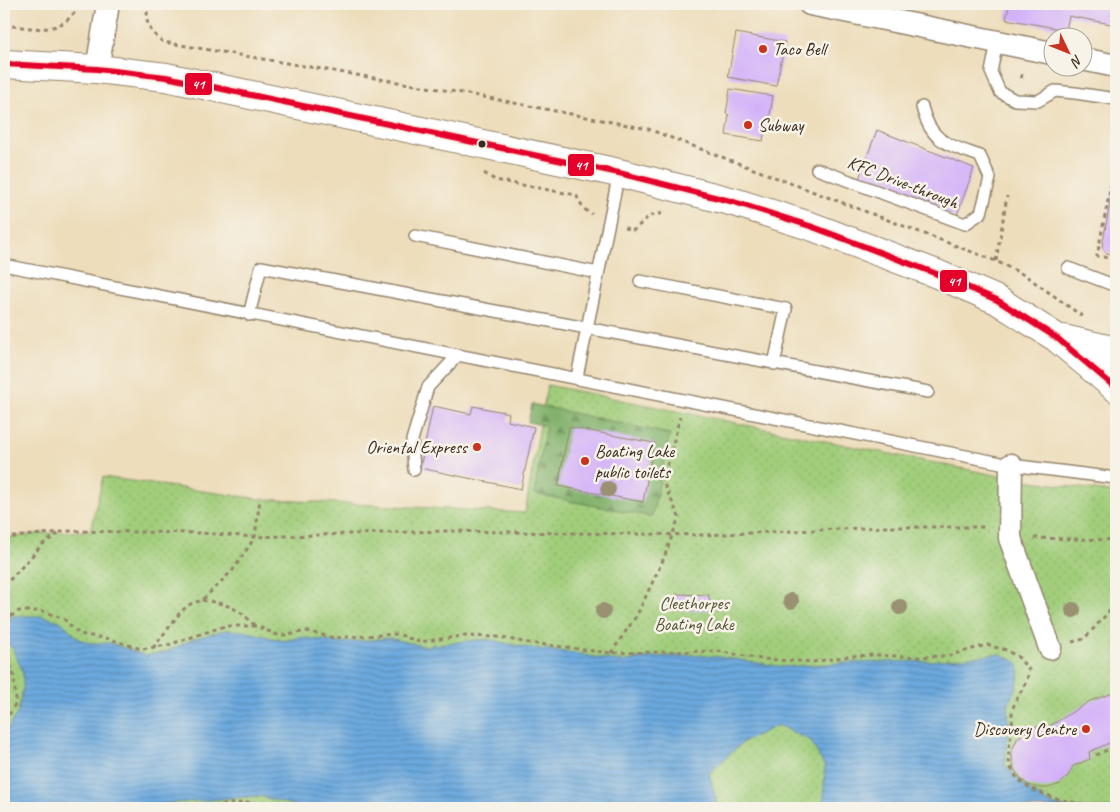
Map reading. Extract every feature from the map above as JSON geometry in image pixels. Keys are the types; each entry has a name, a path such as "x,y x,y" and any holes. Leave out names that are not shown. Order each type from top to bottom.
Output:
{"street":[{"path":"97,69 108,4"},
{"path":"810,4 1042,51"},
{"path":"1092,61 1116,66"},
{"path":"4,64 97,69 166,78 619,174 734,202 813,227 937,274 997,300 1057,338 1116,388"},
{"path":"1057,338 1116,351"},
{"path":"1011,465 1010,538 1050,648"}],"lane":[{"path":"997,42 991,72 1000,92 1015,100 1038,101 1055,91 1075,92 1116,99"},
{"name":"KFC Drive-through","path":"817,169 965,224 982,213 990,178 980,156 949,145 931,132 922,107"},
{"path":"576,377 619,174"},
{"path":"415,236 598,273"},
{"path":"4,265 249,315 576,377 1011,465 1116,478"},
{"path":"249,315 261,267 928,392"},
{"path":"1068,268 1116,286"},
{"path":"640,281 786,308 774,364"},
{"path":"414,470 412,440 428,386 458,355"}],"path":[{"path":"4,25 44,29 58,26 71,18 80,4"},
{"path":"1116,160 1097,256 1116,258"},
{"path":"610,653 637,615 663,560 679,517 663,482 685,399"},
{"path":"153,648 188,605 202,600 233,570 255,537 260,499"},
{"path":"4,538 61,531 201,533 255,537 446,531 703,535 885,527 982,527 1010,538 1116,540"},
{"path":"4,586 43,544 61,531"},
{"path":"202,600 225,604 244,614 256,626"},
{"path":"1084,639 1116,604"},
{"path":"4,621 19,611 43,611 64,619 79,634 110,638 141,649 168,645 225,626 256,626 278,635 306,632 334,638 398,634 419,642 463,636 497,637 610,653 718,651 761,659 813,662 850,656 947,656 987,645 1006,650 1018,657 1029,670 1024,687 1012,709 1013,723 1009,759 1012,769 1020,780 1029,787 1054,798 1108,808"},
{"path":"4,642 14,677 16,702 4,726"},
{"path":"1096,755 1116,746"},
{"path":"182,808 251,802 273,808"}],"green space":[{"name":"Cleethorpes Boating Lake","path":"547,385 1010,478 1116,493 1116,808 4,808 4,538 43,533 90,531 103,477 260,499 525,513"},
{"path":"532,404 670,434 652,517 534,494 546,426 528,422"}],"water":[{"path":"13,616 42,616 60,621 79,639 89,643 111,643 146,656 166,652 193,639 225,630 244,631 284,641 300,637 340,643 389,638 423,646 486,639 529,648 568,652 621,662 652,657 691,655 720,657 784,667 841,663 930,661 1000,654 1017,662 1020,672 1017,687 1008,705 1009,727 1005,765 1027,789 1052,805 1068,808 823,808 825,767 811,741 778,725 743,742 709,773 718,808 302,808 259,796 173,803 140,808 4,808 4,734 18,712 23,688 23,672 13,649 9,645 6,630 6,622"}],"building":[{"path":"1002,4 1116,4 1116,25 1069,16 1066,28 1055,28 1006,19 1009,6"},
{"path":"736,33 785,42 776,86 728,77"},
{"path":"730,89 773,96 769,122 766,121 763,141 726,135 729,115 726,114"},
{"path":"877,130 974,168 956,218 858,181"},
{"path":"1115,176 1116,254 1106,253 1102,247"},
{"name":"Oriental Express","path":"433,406 471,414 473,406 509,413 508,421 534,427 521,489 420,468"},
{"path":"569,427 654,443 643,502 558,486"},
{"path":"676,594 709,595 709,610 676,610"},
{"path":"1116,692 1116,740 1089,752 1090,759 1073,766 1068,776 1060,784 1048,788 1040,788 1028,785 1021,779 1014,769 1012,759 1012,750 1017,739 1027,730 1034,727 1050,726 1090,701"}],"transit line":[{"name":"41","path":"4,64 97,69 166,77 619,173 734,202 813,227 937,274 997,300 1057,338 1116,388"}],"place":[{"name":"Taco Bell","path":"763,49"},
{"name":"Subway","path":"748,125"},
{"name":"Oriental Express","path":"477,447"},
{"name":"Boating Lake public toilets","path":"585,461"},
{"name":"Discovery Centre","path":"1086,729"}]}
